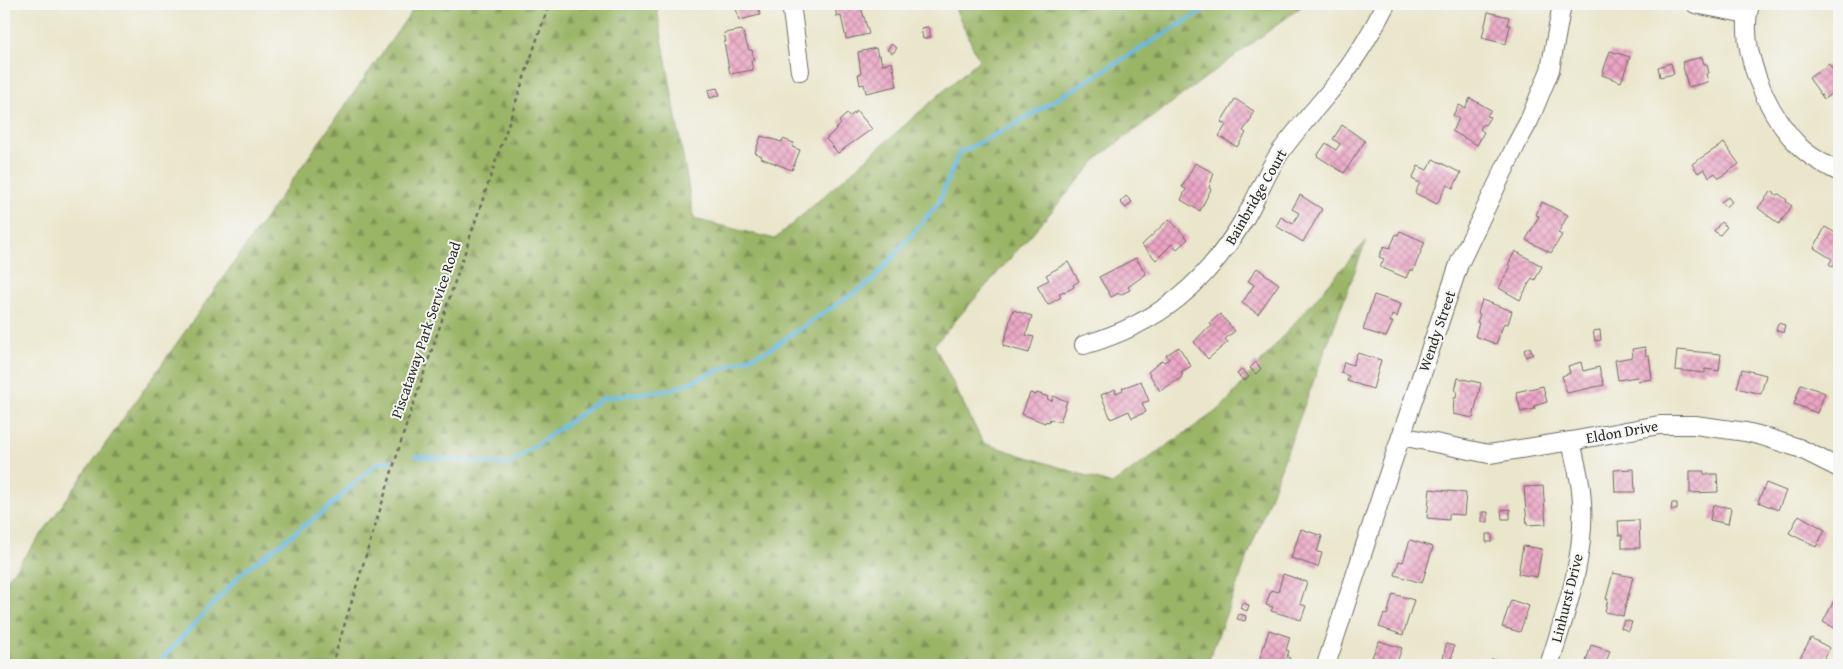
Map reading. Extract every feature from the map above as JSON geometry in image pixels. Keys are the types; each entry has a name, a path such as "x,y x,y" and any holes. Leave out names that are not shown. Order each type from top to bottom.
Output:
{"street":[{"path":"791,4 800,71"},
{"name":"Bainbridge Court","path":"1084,345 1112,336 1173,303 1207,272 1224,252 1247,216 1278,155 1358,55 1386,4"},
{"name":"Wendy Street","path":"1326,665 1459,264 1516,144 1530,121 1550,70 1562,4"},
{"path":"1695,4 1749,9 1747,34 1749,46 1757,75 1768,102 1800,148 1839,172"},
{"name":"Eldon Drive","path":"1401,436 1489,454 1659,425 1695,425 1762,436 1798,448 1839,468"},
{"name":"Linhurst Drive","path":"1549,665 1575,577 1581,540 1581,490 1571,441"}],"path":[{"name":"Piscataway Park Service Road","path":"332,665 405,429 549,4"}],"green space":[{"path":"417,4 656,4 694,219 775,239 979,60 953,4 1305,4 1101,155 934,345 983,443 1112,484 1221,408 1366,241 1207,665 4,665 4,583 41,535"}],"building":[{"path":"735,4 761,4 758,6 760,15 739,20"},
{"path":"834,4 856,4 857,8 861,7 869,34 846,39 841,16 837,17"},
{"path":"1488,12 1509,17 1507,25 1510,25 1506,44 1482,38"},
{"path":"928,27 931,37 923,39 921,28"},
{"path":"742,30 749,50 752,50 754,60 751,61 753,70 730,74 724,33"},
{"path":"891,44 897,48 893,53 887,50"},
{"path":"876,48 882,65 892,62 897,86 866,93 864,84 860,85 858,74 861,74 858,52"},
{"path":"1610,51 1630,57 1621,82 1602,75"},
{"path":"1702,57 1704,64 1707,64 1709,73 1706,74 1708,82 1688,87 1682,62"},
{"path":"1671,63 1674,74 1660,77 1658,67"},
{"path":"1829,64 1839,79 1839,88 1824,99 1809,78"},
{"path":"717,88 720,95 710,98 708,90"},
{"path":"1470,98 1491,110 1487,116 1490,117 1480,129 1484,132 1477,145 1452,131 1459,119 1453,115 1459,105 1465,108"},
{"path":"1235,99 1254,111 1252,118 1243,131 1246,133 1237,147 1219,136 1226,125 1221,122"},
{"path":"857,111 872,129 838,153 826,139 841,124 839,121 847,114 849,117"},
{"path":"1342,125 1365,141 1344,173 1317,156 1326,143 1336,150 1340,144 1333,139"},
{"path":"761,136 782,142 783,139 794,143 792,147 800,150 792,170 761,158 762,156 755,153"},
{"path":"1724,143 1739,164 1719,178 1715,173 1709,177 1704,169 1698,173 1692,164"},
{"path":"1433,159 1461,173 1453,188 1447,185 1437,204 1415,193 1420,183 1412,179 1418,166 1427,170"},
{"path":"1195,163 1214,173 1209,188 1211,189 1200,211 1181,200 1186,189 1182,187"},
{"path":"1771,191 1777,195 1779,194 1792,206 1779,224 1758,208"},
{"path":"1300,195 1322,209 1303,242 1276,226 1281,217 1293,224 1299,213 1292,209"},
{"path":"1126,196 1132,202 1126,208 1120,202"},
{"path":"1728,197 1732,202 1725,207 1721,202"},
{"path":"1542,202 1568,215 1558,233 1562,235 1551,253 1526,240 1539,216 1536,215"},
{"path":"1169,219 1188,239 1177,249 1172,244 1156,260 1142,245"},
{"path":"1721,222 1727,227 1720,235 1714,231"},
{"path":"1825,227 1839,235 1839,255 1833,267 1829,264 1832,259 1814,248"},
{"path":"1400,231 1425,242 1413,271 1410,269 1406,278 1380,267 1384,259 1379,257 1384,246 1390,248 1396,234 1398,235"},
{"path":"1515,251 1542,266 1535,280 1532,278 1520,300 1499,288 1511,266 1508,265"},
{"path":"1136,258 1146,274 1128,287 1130,290 1111,297 1099,277"},
{"path":"1068,262 1079,281 1073,285 1074,287 1059,294 1061,297 1048,305 1037,286 1049,280 1046,275"},
{"path":"1257,268 1279,284 1258,314 1242,303 1254,285 1248,281"},
{"path":"1374,295 1401,304 1397,317 1392,315 1390,322 1393,322 1386,337 1363,330"},
{"path":"1482,300 1512,311 1508,324 1504,323 1496,344 1475,336"},
{"path":"1013,310 1032,316 1026,335 1034,337 1029,353 1003,346"},
{"path":"1220,314 1235,331 1225,339 1228,342 1208,359 1194,342 1206,329 1212,326 1210,323"},
{"path":"1778,323 1785,325 1783,333 1776,330"},
{"path":"1600,330 1601,340 1595,341 1593,331"},
{"path":"1179,347 1191,366 1181,372 1183,375 1181,378 1160,391 1148,372 1162,360 1164,362 1169,359 1166,355"},
{"path":"1530,347 1533,354 1526,357 1524,350"},
{"path":"1645,347 1646,356 1649,355 1652,379 1638,381 1637,377 1618,380 1615,360 1633,357 1632,349"},
{"path":"1677,350 1721,354 1719,371 1705,369 1705,373 1675,370"},
{"path":"1357,353 1381,360 1373,389 1347,381 1349,376 1341,373 1344,362 1353,365"},
{"path":"1256,362 1261,369 1256,374 1250,368"},
{"path":"1581,362 1583,371 1599,367 1604,385 1567,393 1562,376 1570,373 1568,366"},
{"path":"1242,369 1249,377 1244,381 1237,374"},
{"path":"1742,369 1766,375 1761,394 1737,388"},
{"path":"1458,378 1481,383 1473,418 1453,414"},
{"path":"1141,381 1149,401 1142,403 1146,412 1132,418 1129,411 1111,419 1101,395 1115,389 1116,393 1123,390 1122,388"},
{"path":"1801,384 1825,393 1817,413 1794,404"},
{"path":"1543,386 1547,402 1534,406 1535,409 1521,412 1516,392"},
{"path":"1030,393 1036,395 1037,393 1048,397 1047,399 1052,401 1053,396 1067,401 1060,422 1050,419 1049,422 1046,421 1045,423 1022,414"},
{"path":"1634,469 1635,492 1615,492 1614,470"},
{"path":"1690,471 1704,471 1704,474 1717,474 1718,492 1690,493"},
{"path":"1766,483 1786,491 1778,510 1758,502"},
{"path":"1543,486 1546,524 1527,525 1524,487"},
{"path":"1430,489 1466,493 1464,515 1449,514 1449,520 1427,518"},
{"path":"1672,503 1677,503 1677,510 1671,510"},
{"path":"1713,505 1731,508 1728,524 1710,520"},
{"path":"1510,509 1510,519 1502,519 1501,510"},
{"path":"1482,512 1488,512 1488,522 1482,522"},
{"path":"1799,515 1825,530 1816,547 1789,533"},
{"path":"1639,520 1640,548 1622,548 1622,535 1619,535 1618,521"},
{"path":"1301,529 1322,536 1317,552 1322,553 1318,567 1291,558"},
{"path":"1486,534 1492,534 1492,542 1486,542"},
{"path":"1410,540 1433,547 1422,583 1395,575 1399,561 1403,562"},
{"path":"1523,546 1542,549 1537,577 1518,574"},
{"path":"1613,573 1633,577 1623,616 1605,612 1608,599 1606,599"},
{"path":"1283,574 1307,582 1300,604 1306,606 1301,620 1271,611 1273,607 1266,605 1271,590 1278,592"},
{"path":"1839,591 1839,630 1823,622"},
{"path":"1393,594 1414,600 1403,635 1379,627 1384,614 1387,615"},
{"path":"1511,600 1529,606 1520,632 1502,627"},
{"path":"1242,603 1249,605 1247,611 1240,608"},
{"path":"1239,614 1246,616 1245,621 1237,619"},
{"path":"1624,620 1632,622 1629,631 1621,628"},
{"path":"1269,630 1290,637 1286,650 1289,651 1287,657 1290,658 1287,665 1258,664"},
{"path":"1811,638 1830,648 1820,665 1796,665"},
{"path":"1379,641 1402,648 1396,665 1367,665 1368,663 1372,664 1374,657 1372,657"},
{"path":"1446,644 1454,646 1451,660 1443,659"},
{"path":"1591,645 1610,651 1605,665 1585,665"},
{"path":"1492,659 1511,665 1490,665"}],"waterway":[{"path":"416,456 508,465 603,398 671,390 768,350 872,281 938,204 959,153 1014,125 1214,4"},
{"path":"156,665 243,572 328,508 376,464 390,461"}]}
